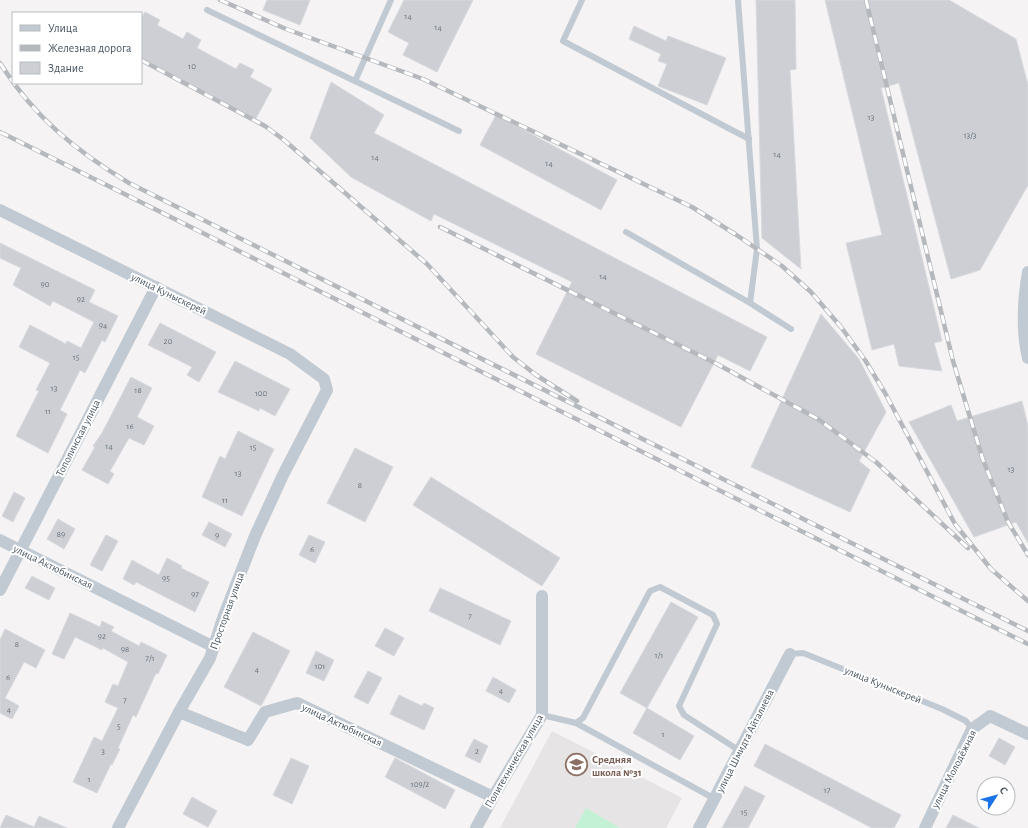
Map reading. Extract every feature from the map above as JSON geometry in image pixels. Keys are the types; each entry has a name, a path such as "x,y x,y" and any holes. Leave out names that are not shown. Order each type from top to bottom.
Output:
{"street":[{"name":"улица Куныскерей","path":"0,210 290,354 324,379 327,390"},
{"path":"1028,272 1024,297 1024,341 1028,358"},
{"name":"Тополинская улица","path":"0,590 19,550 156,287"},
{"name":"Просторная улица","path":"118,828 179,712 210,658 223,618 255,536 283,475 327,390"},
{"name":"улица Актюбинская","path":"0,540 214,647"},
{"name":"Политехническая улица","path":"476,828 542,715 542,596"},
{"name":"улица Шмидта Айталиева","path":"699,828 790,654"},
{"name":"улица Актюбинская","path":"179,712 248,740 266,712 297,703 493,797"},
{"name":"улица Молодёжная","path":"925,828 972,729 990,716 1028,734"}],"lane":[{"path":"355,81 391,0"},
{"path":"582,0 563,41 749,139"},
{"path":"738,0 757,249 750,303"},
{"path":"207,10 459,131"},
{"path":"626,232 750,303 792,329"},
{"path":"576,723 583,718 650,591 660,587 713,615 716,620 717,624 679,706 684,715 740,751"},
{"name":"улица Куныскерей","path":"790,654 803,653 942,708 966,720 972,729"},
{"path":"542,715 576,723 715,799"}],"shaded area":[{"name":"Средняя школа №31","path":"552,731 682,798 666,828 620,828 586,809 575,828 500,828"}],"green space":[{"path":"586,808 620,828 575,828"}],"building":[{"path":"267,0 310,0 300,25 263,10"},
{"path":"404,0 473,0 437,72 403,55 409,43 388,32"},
{"path":"756,0 795,0 796,69 790,70 801,269 762,238"},
{"path":"825,0 949,0 1016,39 1028,85 1028,185 980,270 951,279 899,83 881,88 942,341 934,343 942,371 899,366 894,344 872,350 846,243 882,235"},
{"path":"145,12 160,20 157,25 183,39 187,32 201,40 197,48 236,69 240,63 254,70 250,77 272,89 255,120 142,60 142,17"},
{"path":"634,26 666,41 668,36 726,58 707,105 658,86 667,64 658,61 661,54 629,39"},
{"path":"331,82 384,115 374,133 767,337 750,371 718,355 681,427 536,354 572,282 434,214 431,221 351,177 310,138"},
{"path":"496,115 617,180 601,210 480,145"},
{"path":"0,243 95,290 89,302 118,316 105,342 102,340 85,373 80,370 60,410 67,414 48,453 16,436 39,391 36,390 50,363 19,347 30,325 66,344 67,341 81,348 94,322 53,301 50,306 13,285 21,268 0,258"},
{"path":"821,314 859,359 886,412 859,461 870,470 850,512 751,467"},
{"path":"160,323 216,352 199,382 187,375 192,367 148,345"},
{"path":"235,361 290,389 275,416 260,408 259,411 218,392"},
{"path":"131,377 152,388 137,417 154,426 144,445 129,438 110,471 114,474 108,484 82,470 95,447 93,446 102,433"},
{"path":"1022,401 1028,426 1028,543 1016,522 974,537 909,422 951,405 957,421"},
{"path":"238,431 274,449 242,516 202,497 220,456 225,459"},
{"path":"355,448 393,467 365,522 327,503"},
{"path":"431,477 560,558 542,586 413,505"},
{"path":"14,492 25,498 13,522 2,516"},
{"path":"58,519 75,529 64,549 47,539"},
{"path":"209,522 232,534 225,547 202,535"},
{"path":"106,535 118,541 102,571 90,565"},
{"path":"309,535 325,542 315,563 299,555"},
{"path":"167,558 182,566 181,568 209,582 195,612 136,582 134,585 123,579 132,560 159,575"},
{"path":"32,576 55,588 49,600 25,588"},
{"path":"440,588 511,621 500,645 429,611"},
{"path":"671,602 698,617 647,708 620,693"},
{"path":"70,613 100,627 102,621 114,627 111,631 139,646 141,642 167,655 158,674 156,673 136,717 133,715 118,748 120,749 97,793 73,782 94,737 102,741 118,708 105,702 113,684 118,686 128,662 103,648 102,650 75,637 64,659 52,654"},
{"path":"385,628 404,638 394,656 375,646"},
{"path":"5,629 45,650 36,668 24,662 5,698 19,706 12,719 0,713 0,640"},
{"path":"253,632 290,651 261,706 224,687"},
{"path":"316,651 334,660 324,681 306,673"},
{"path":"368,671 382,678 368,704 354,697"},
{"path":"493,677 516,690 509,703 486,691"},
{"path":"399,695 422,706 424,703 434,708 424,730 390,714"},
{"path":"647,708 694,736 680,760 633,733"},
{"path":"999,738 1015,747 1005,765 989,756"},
{"path":"474,739 488,746 480,763 465,756"},
{"path":"765,744 901,815 894,828 872,828 754,766"},
{"path":"291,758 309,766 292,804 273,795"},
{"path":"395,758 455,790 445,809 385,777"},
{"path":"745,786 765,796 748,828 722,828"},
{"path":"192,797 217,811 208,827 183,814"},
{"path":"6,815 34,827 39,816 67,828 0,828"},
{"path":"953,815 979,828 946,828"}],"railway":[{"path":"220,0 286,29 423,79 692,207 782,266 811,292 841,327 865,360 885,393 955,524 991,569 1028,601"},
{"path":"866,0 953,361 983,460 1008,522 1028,555"},
{"path":"142,61 265,126 284,140 427,264 513,357 536,375 577,401"},
{"path":"0,63 12,81"},
{"path":"15,84 41,116 57,131 91,158 129,183 1028,631"},
{"path":"0,132 1028,644"},
{"path":"440,227 717,364 818,419 876,462 968,548"}],"place":[{"name":"Средняя школа №31","path":"576,765"}]}
